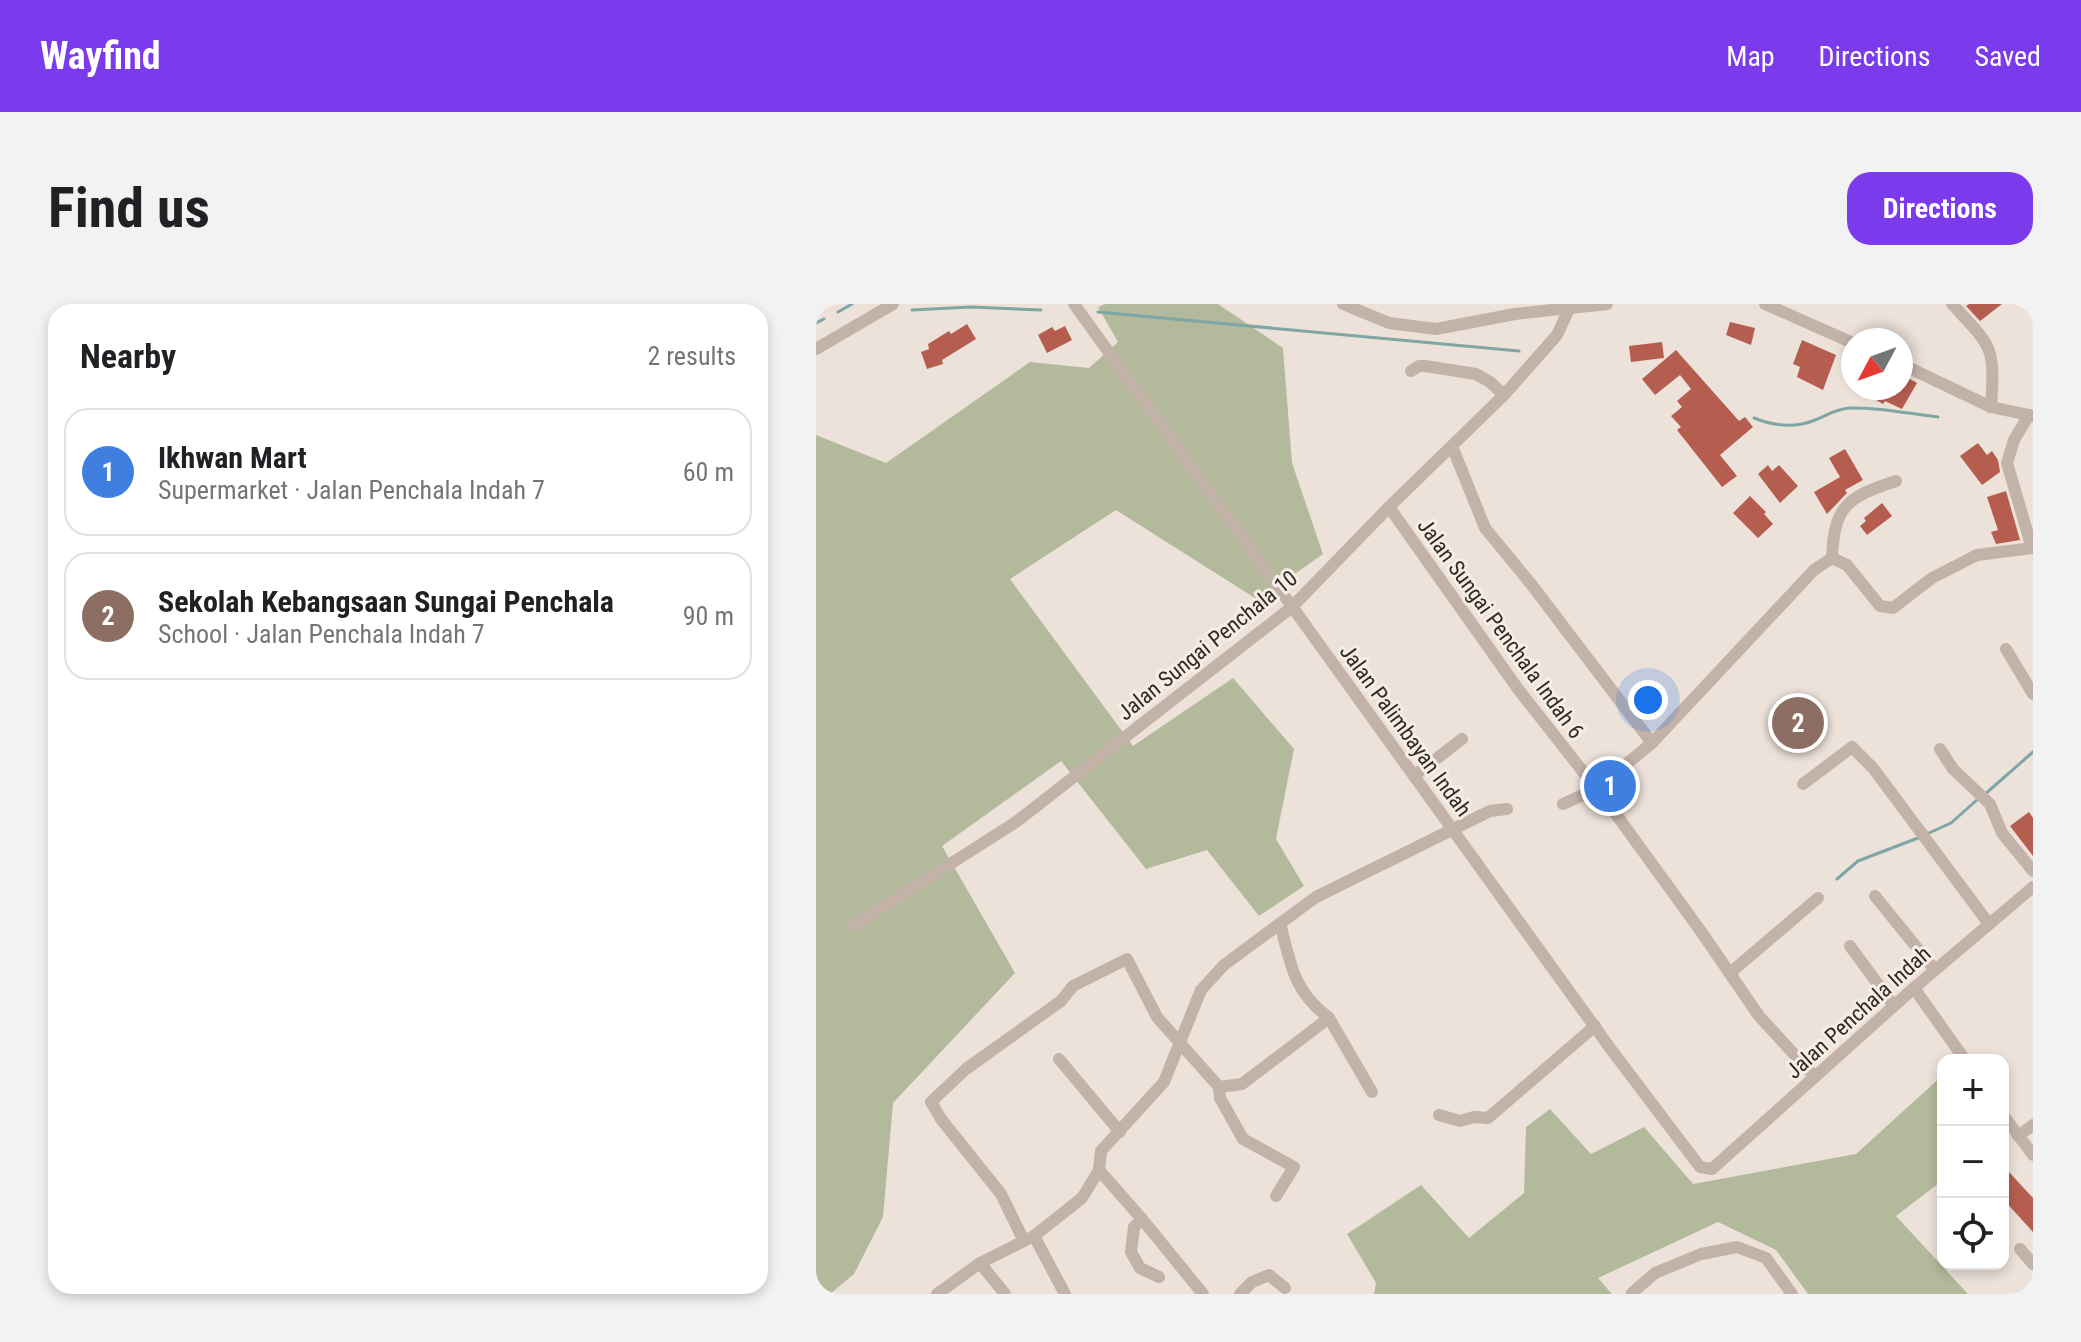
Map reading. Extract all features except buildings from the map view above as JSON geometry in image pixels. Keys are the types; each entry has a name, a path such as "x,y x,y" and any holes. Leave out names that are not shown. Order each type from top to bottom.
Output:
{"street":[{"path":"816,349 893,304"},
{"name":"Jalan Palimbayan Indah","path":"1074,304 1595,1026 1700,1167 1712,1169"},
{"path":"1343,304 1389,323 1436,329 1515,314 1607,304"},
{"path":"1765,304 1841,338"},
{"path":"1952,304 1990,349 1994,364 1991,407"},
{"name":"Jalan Sungai Penchala 10","path":"853,926 1016,822 1292,607 1504,395 1557,335 1570,307"},
{"path":"1411,371 1425,366 1476,374 1504,395"},
{"path":"1832,558 1847,565 1880,606 1893,608 1932,578 1977,555 2032,548 2007,463 2014,440 2031,415 1991,407 1913,370"},
{"path":"1452,446 1485,528 1652,743"},
{"path":"1832,558 1833,529 1839,514 1868,490 1896,481"},
{"name":"Jalan Sungai Penchala Indah 6","path":"1389,507 1518,689 1596,789 1759,1016 1815,1077"},
{"path":"1563,804 1596,789 1652,743 1814,570 1832,558"},
{"path":"2006,649 2033,694"},
{"path":"1414,776 1462,739"},
{"path":"1803,784 1852,747 1873,768 1989,924"},
{"path":"1940,749 1953,769 1977,788 1990,804 2002,833 2033,871"},
{"path":"937,1294 980,1263 1029,1238 1082,1198 1099,1170 1101,1151 1164,1082 1201,990 1224,965 1316,897 1490,811 1507,809"},
{"name":"Jalan Penchala Indah","path":"1712,1169 1914,988 2033,887"},
{"path":"1875,896 1935,970"},
{"path":"1730,973 1818,898"},
{"path":"1280,923 1291,965 1304,996 1329,1018 1344,1039 1352,1060 1372,1092"},
{"path":"1850,946 1894,1006"},
{"path":"1065,1294 1001,1194 931,1102 966,1069 1061,1001 1073,986 1127,959 1157,1017 1219,1087 1220,1098 1243,1139 1294,1167 1276,1196"},
{"path":"1914,988 1961,1054"},
{"path":"1219,1087 1242,1084 1329,1018"},
{"path":"1439,1115 1460,1121 1474,1117 1488,1118 1595,1026"},
{"path":"1059,1059 1120,1132"},
{"path":"2009,1123 2033,1155"},
{"path":"2018,1136 2033,1125"},
{"path":"1099,1170 1203,1294"},
{"path":"1142,1219 1134,1227 1131,1252 1140,1268 1159,1277"},
{"path":"1632,1293 1655,1273 1701,1254 1737,1247 1766,1258 1792,1294"},
{"path":"2020,1249 2033,1264"},
{"path":"980,1263 1005,1294"},
{"path":"1240,1294 1252,1282 1269,1275 1285,1288"}],"green space":[{"path":"1105,304 1218,304 1283,348 1292,463 1323,554 1258,600 1116,510 1010,579 1133,746 1233,678 1294,749 1276,839 1304,886 1259,916 1207,850 1146,869 1061,761 942,846 1015,973 893,1103 883,1217 854,1274 830,1294 816,1294 816,435 886,463 1030,362 1089,368 1118,342 1098,307"},
{"path":"1937,1080 1937,1185 1896,1216 1937,1260 1937,1270 1946,1270 1968,1294 1808,1294 1776,1250 1718,1222 1598,1278 1612,1294 1374,1294 1376,1283 1347,1234 1421,1185 1469,1238 1524,1193 1526,1127 1550,1109 1591,1154 1644,1127 1693,1184 1856,1154"}],"waterway":[{"path":"838,312 852,304"},
{"path":"912,310 971,307 1041,310"},
{"path":"1098,312 1519,351"},
{"path":"816,323 824,319"},
{"path":"1754,418 1777,425 1792,425 1850,408 1938,417"},
{"path":"1984,795 2033,752"},
{"path":"1929,833 1951,823 1978,799"},
{"path":"1837,879 1858,861 1918,838"}],"place":[{"name":"Sekolah Kebangsaan Sungai Penchala","path":"1798,723"},
{"name":"Ikhwan Mart","path":"1610,786"}]}
